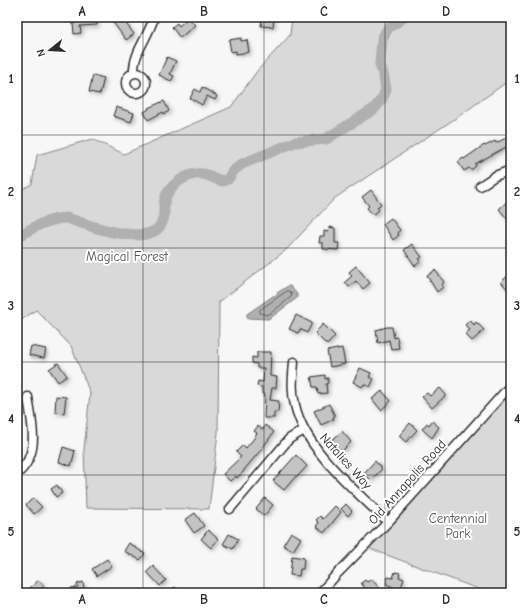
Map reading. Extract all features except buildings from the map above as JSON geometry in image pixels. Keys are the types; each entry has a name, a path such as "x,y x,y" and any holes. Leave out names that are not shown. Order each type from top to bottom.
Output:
{"street":[{"path":"134,72 135,60 152,26 154,17"},
{"path":"480,186 495,176 511,170"},
{"name":"Natalies Way","path":"294,362 292,380 294,404 304,430 315,447 337,472 388,522"},
{"name":"Old Annapolis Road","path":"320,593 388,522 511,385"},
{"path":"17,474 28,462 33,444 33,431 28,397"},
{"path":"230,509 284,444 304,430"}],"green space":[{"name":"Magical Forest","path":"292,17 511,17 511,79 462,114 335,198 286,250 219,302 218,433 209,509 86,508 84,449 90,393 71,346 36,310 17,323 17,192 32,184 37,155 92,139 124,154 231,107 257,71 290,35"},
{"name":"Centennial Park","path":"511,390 511,593 489,593 368,548"}],"water":[{"path":"290,286 297,294 297,298 268,319 248,318 247,314 273,296 277,295 277,293"}],"waterway":[{"path":"17,238 40,224 61,218 67,218 101,229 129,235 142,235 153,232 162,223 164,216 164,202 167,194 175,184 185,177 203,174 223,181 228,179 233,171 242,164 295,142 326,139 374,109 382,99 386,90 380,64 382,39 388,28 404,17"}]}
